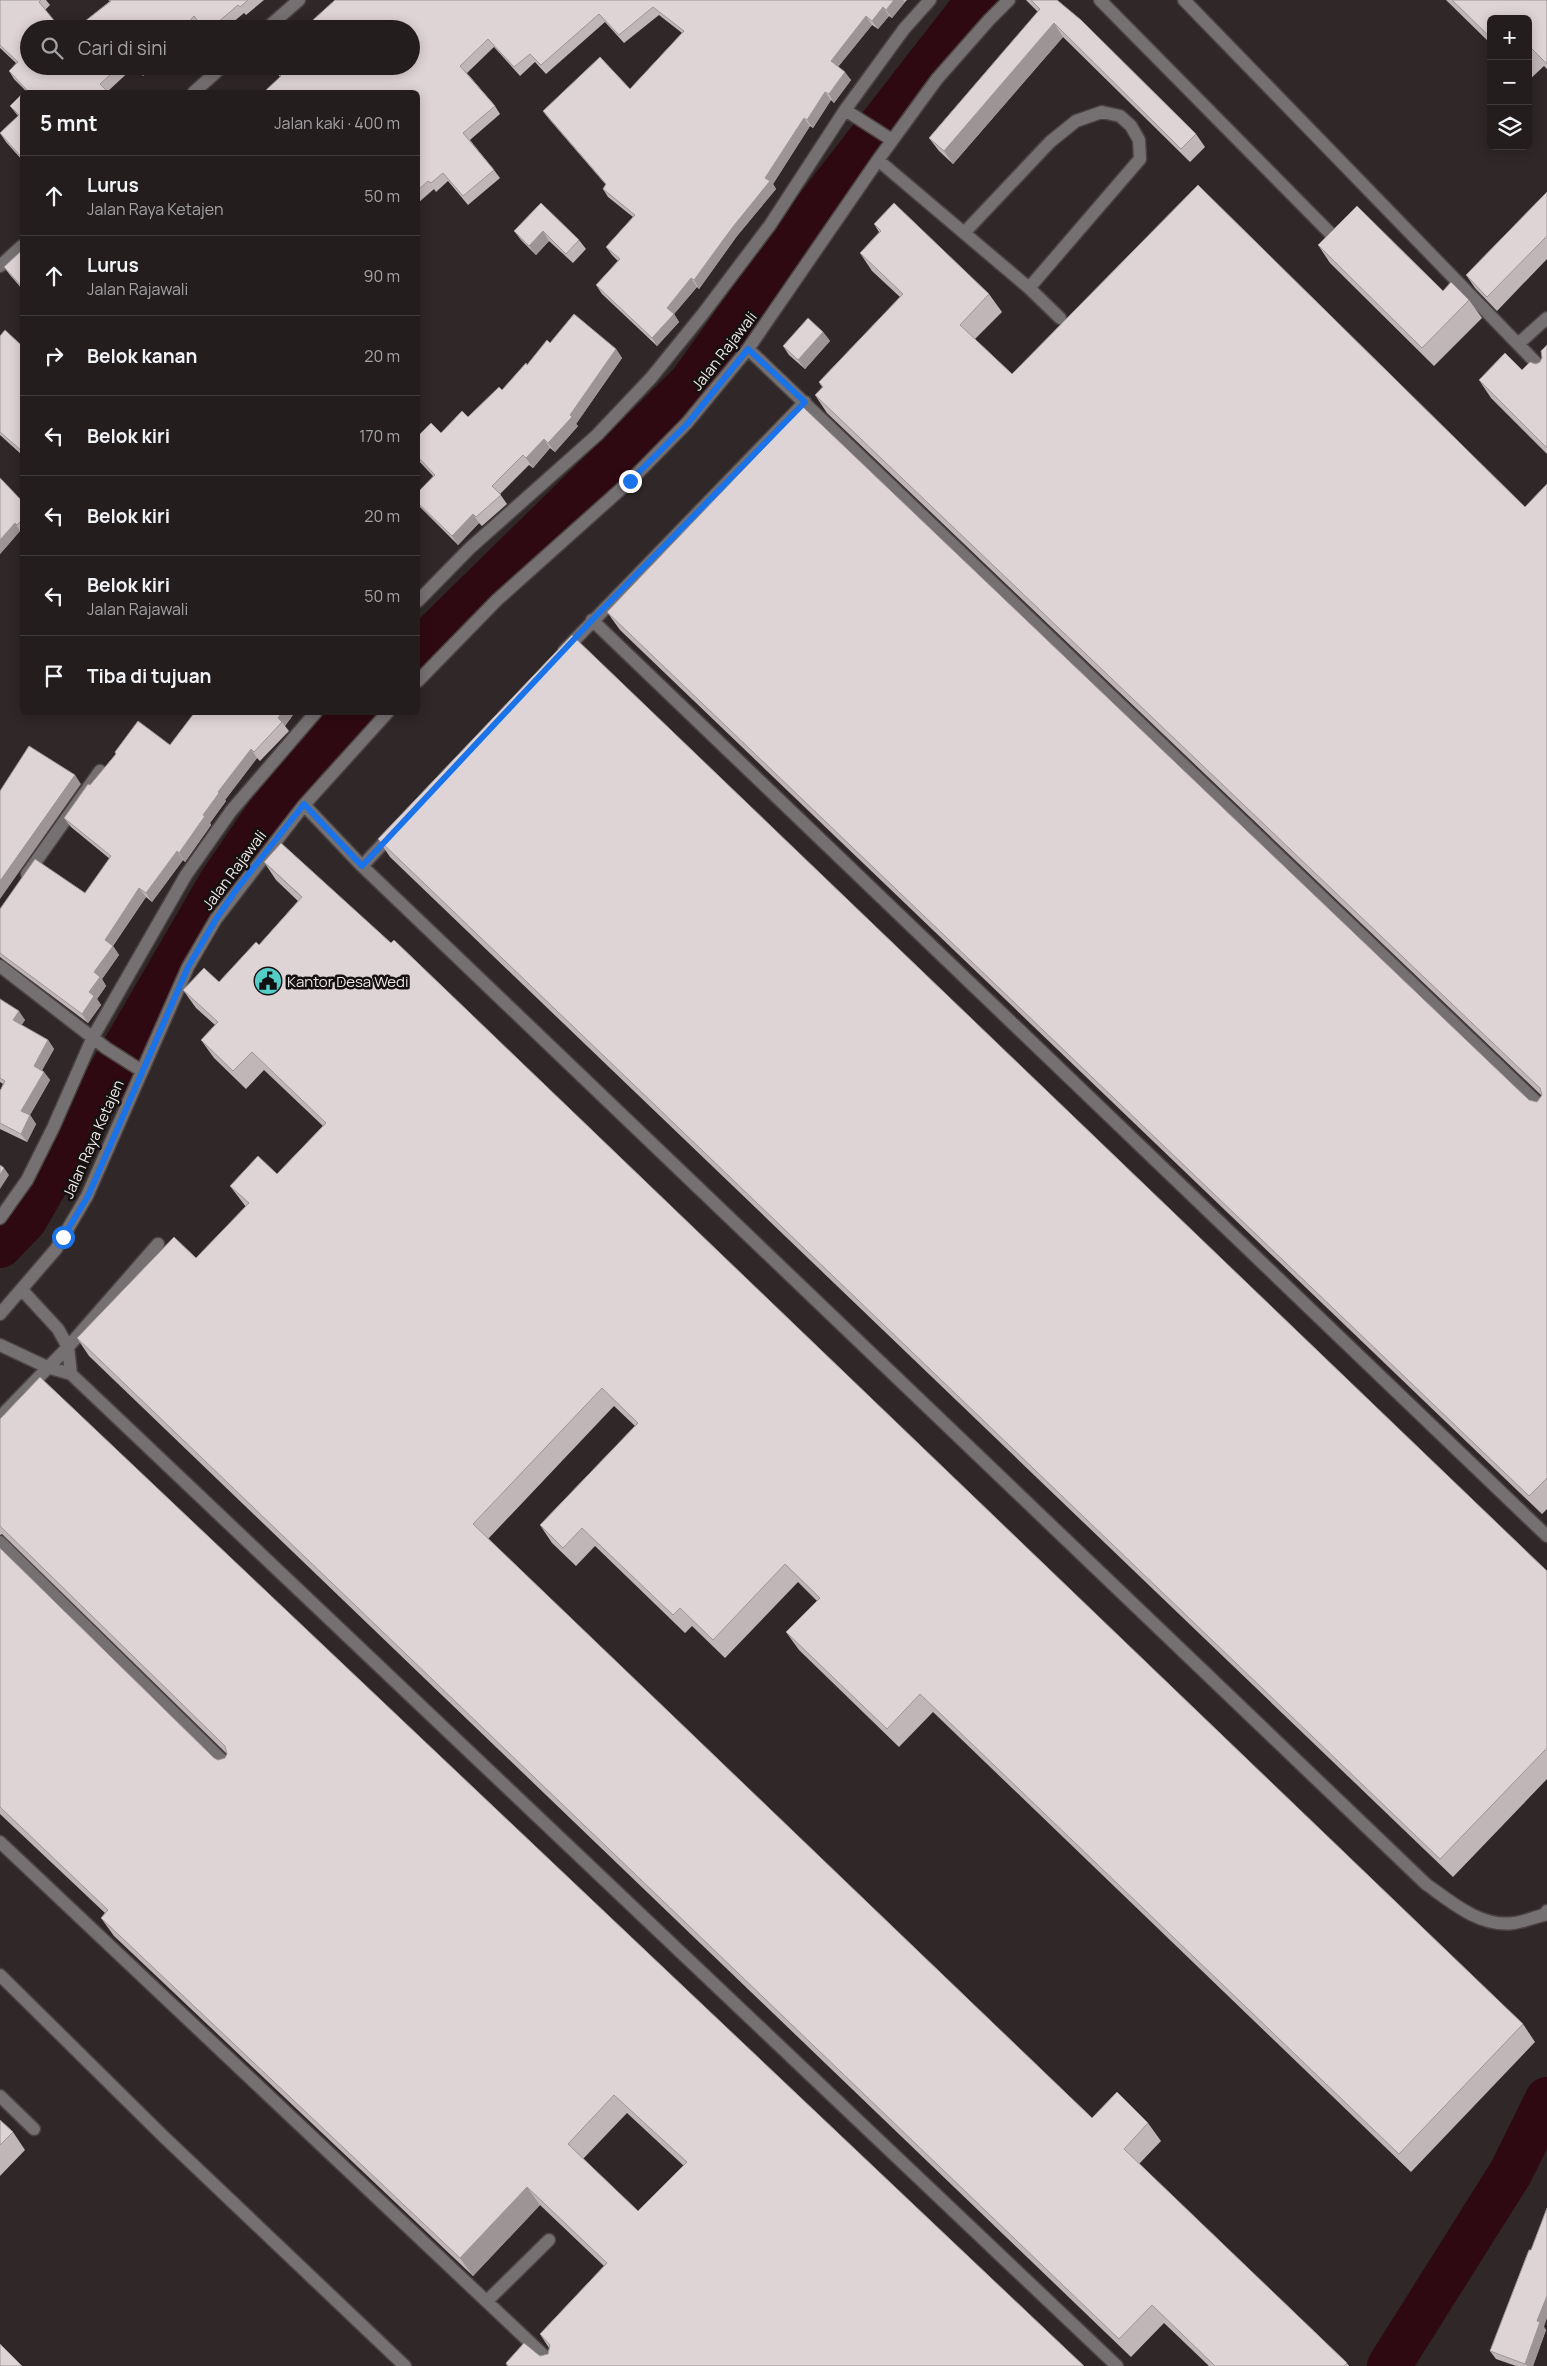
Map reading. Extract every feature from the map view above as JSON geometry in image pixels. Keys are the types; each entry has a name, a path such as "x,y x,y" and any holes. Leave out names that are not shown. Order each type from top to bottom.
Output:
{"street":[{"path":"276,20 299,0"},
{"path":"420,599 470,548 597,435 651,378 702,315 770,225 904,29 930,0"},
{"name":"Jalan Rajawali","path":"420,679 497,600 651,461 688,423 748,349 892,140 937,79 1009,0"},
{"path":"1100,0 1331,234"},
{"path":"1184,0 1547,374"},
{"path":"196,90 213,75"},
{"path":"848,112 892,140"},
{"path":"964,233 1050,142 1076,121 1102,112 1120,116 1131,126 1139,140 1140,159 1029,288"},
{"path":"878,160 1029,288 1060,318"},
{"path":"0,266 20,248"},
{"path":"1518,344 1547,318"},
{"path":"748,349 1547,1112"},
{"path":"552,664 592,620 805,402"},
{"path":"592,620 1547,1536"},
{"path":"0,1218 27,1180 53,1128 93,1038 186,875 231,811 313,715"},
{"name":"Jalan Rajawali","path":"142,1071 188,967 216,919 304,804 385,715"},
{"path":"22,882 100,771"},
{"path":"304,804 362,866 1426,1884 1457,1906 1489,1922 1513,1924 1544,1915 1547,1911"},
{"path":"362,866 403,823"},
{"path":"0,966 106,1048 142,1071"},
{"name":"Jalan Raya Ketajen","path":"0,1314 56,1249 88,1196 142,1071"},
{"path":"0,1418 68,1347 158,1244"},
{"path":"22,1290 58,1329 68,1347 71,1374"},
{"path":"0,1345 47,1367 71,1374 1117,2366"},
{"path":"0,1542 232,1770"},
{"path":"0,1842 555,2366"},
{"path":"0,1975 163,2136 405,2366"},
{"path":"0,2096 34,2129"},
{"path":"487,2301 549,2240"}],"building":[{"path":"0,0 41,0 39,2 54,20 20,20 20,75 110,75 100,84 106,90 27,90 9,71 18,62 0,45"},
{"path":"248,0 240,7 238,5 220,20 197,20 194,16 190,20 87,20 111,1"},
{"path":"335,0 894,0 886,10 883,7 872,21 866,16 831,61 845,72 829,94 825,92 807,120 804,118 765,178 770,181 732,228 694,280 691,278 667,308 674,314 652,338 596,285 620,259 606,247 635,215 603,189 606,184 543,111 600,57 630,89 684,31 653,7 619,35 599,14 541,65 530,54 514,67 488,39 460,66 495,106 463,133 494,170 463,196 443,173 431,183 428,181 420,188 420,90 266,90 280,75 420,75 420,20 313,20"},
{"path":"1031,0 1057,0 1081,20 1196,134 1181,149 1054,23 944,151 929,138 1040,9"},
{"path":"1452,0 1547,0 1547,64 1532,49 1532,15 1487,15 1487,34"},
{"path":"20,96 20,156 0,133 19,115 10,106"},
{"path":"1198,185 1525,507 1547,484 1547,1478 1529,1496 607,612 803,407 1529,1100 1537,1102 1542,1095 1540,1088 815,395 823,387 819,382 903,294 860,253 881,231 874,224 894,203 989,294 960,325 1012,374"},
{"path":"1547,192 1547,236 1487,297 1466,275"},
{"path":"541,203 579,240 566,254 543,231 529,246 514,231"},
{"path":"1357,206 1443,291 1451,282 1469,300 1422,348 1318,245"},
{"path":"20,252 20,285 4,267"},
{"path":"574,314 616,349 570,415 572,417 548,443 544,439 526,458 523,455 492,486 501,495 476,517 473,514 452,536 420,505 420,490 435,475 420,459 420,434 431,423 441,433 462,411 468,417 499,387 502,390 526,363 527,365 547,340 550,343"},
{"path":"808,318 823,332 798,360 783,346"},
{"path":"5,330 20,344 20,449 0,432 0,336"},
{"path":"1547,345 1547,448 1479,380 1505,353 1522,370 1530,362 1536,364 1540,362 1542,358 1541,351"},
{"path":"0,478 20,499 20,522 17,525 15,523 0,540"},
{"path":"572,635 1547,1571 1547,1748 1440,1859 378,839"},
{"path":"193,715 280,715 278,718 282,722 254,752 251,749 218,792 203,815 205,816 179,853 177,851 146,893 139,888 105,940 113,946 94,972 100,977 89,992 94,996 82,1014 0,953 0,909 35,859 85,893 111,856 64,818 88,784 90,785 116,754 115,752 138,721 170,745"},
{"path":"29,746 75,775 0,881 0,791"},
{"path":"281,843 391,943 394,940 1523,2024 1399,2154 920,1694 887,1729 786,1632 820,1598 785,1564 713,1640 680,1608 673,1615 582,1528 563,1548 540,1525 638,1423 602,1388 473,1524 1092,2118 1117,2092 1148,2123 1124,2149 1347,2363 1344,2366 1215,2366 1152,2305 1119,2339 77,1338 174,1237 196,1258 249,1203 230,1186 258,1156 277,1174 326,1123 252,1052 233,1071 201,1040 218,1022 183,990 204,968 219,982 256,942 259,945 302,897 264,862"},
{"path":"0,999 19,1011 13,1020 48,1040 34,1066 44,1072 21,1111 30,1115 21,1134 0,1123 0,1091 5,1081 0,1078"},
{"path":"0,1165 4,1168 0,1175"},
{"path":"40,1377 1084,2366 508,2366 506,2363 524,2343 540,2356 548,2354 550,2345 540,2334 607,2263 527,2187 460,2258 101,1918 108,1910 0,1807 0,1548 214,1758 218,1760 225,1758 227,1754 225,1746 0,1526 0,1419","holes":["614,2095 687,2162 638,2211 568,2144"]},
{"path":"0,2120 13,2132 0,2145"},
{"path":"1547,2208 1547,2296 1537,2321 1540,2322 1525,2364 1490,2351"},
{"path":"0,2344 22,2366 0,2366"}],"waterway":[{"path":"420,649 690,384 817,207 978,0"},
{"path":"0,1246 25,1220 219,885 305,759 351,715"},
{"path":"1389,2366 1511,2172 1547,2099"}],"place":[{"name":"Kantor Desa Wedi","path":"268,981"}],"route":[{"path":"63,1237 88,1196 188,967 216,919 236,890 304,804 362,866 592,620 805,402 748,349 688,423 630,481"}]}
